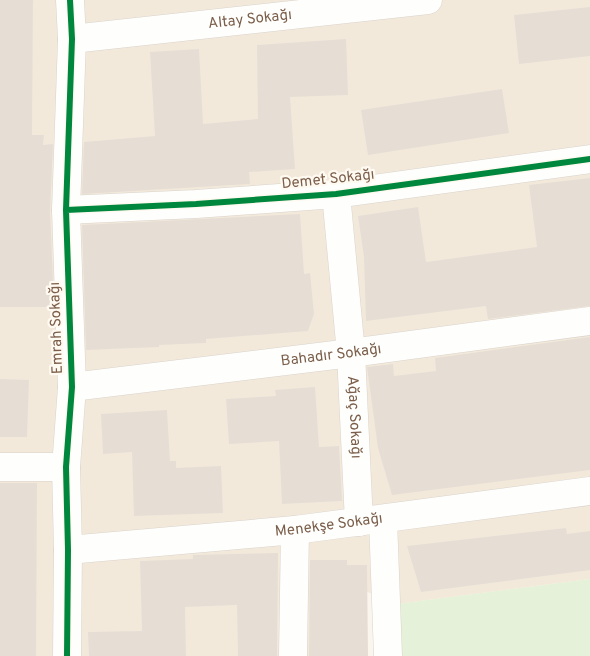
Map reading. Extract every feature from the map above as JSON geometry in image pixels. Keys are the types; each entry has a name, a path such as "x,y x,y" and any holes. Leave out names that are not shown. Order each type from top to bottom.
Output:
{"street":[{"name":"Emrah Sokağı","path":"67,656 68,550 66,467 72,387 66,210 72,39 70,0"},
{"name":"Altay Sokağı","path":"72,39 428,0"},
{"name":"Demet Sokağı","path":"66,210 196,204 336,194 590,159"},
{"name":"Ağaç Sokağı","path":"336,194 351,353 388,656"},
{"name":"Bahadır Sokağı","path":"72,387 351,353 590,321"},
{"path":"0,466 66,467"},
{"name":"Menekşe Sokağı","path":"68,550 295,530 590,491"},
{"path":"293,656 295,530"}],"shaded area":[{"path":"0,0 590,0 590,579 397,604 365,591 365,656 0,656"}],"green space":[{"path":"590,579 590,656 399,656 397,604"}],"building":[{"path":"0,0 33,0 32,135 44,135 43,145 53,144 50,211 54,307 0,307"},
{"path":"590,7 590,56 519,64 514,15"},
{"path":"346,39 348,95 290,97 295,169 249,172 250,184 82,194 84,142 155,136 150,52 199,49 203,124 258,119 257,45"},
{"path":"502,89 509,133 368,155 361,110"},
{"path":"590,178 590,306 488,319 486,306 366,321 364,257 358,216 418,207 426,262 537,247 529,185"},
{"path":"300,214 304,274 310,273 314,314 308,331 206,339 206,343 86,350 82,225"},
{"path":"590,337 590,470 392,495 378,448 367,367 393,364 394,376 436,371 435,358"},
{"path":"0,379 29,380 27,437 0,437"},
{"path":"315,387 319,447 339,446 342,501 282,504 279,441 229,444 226,399 276,396 275,390"},
{"path":"167,410 170,461 176,461 176,468 221,466 223,513 134,516 132,452 103,454 101,414"},
{"path":"0,483 37,483 36,656 0,656"},
{"path":"566,528 567,534 590,531 590,570 421,592 407,546"},
{"path":"278,553 277,656 238,656 237,605 185,607 186,656 89,656 88,632 142,631 140,561 193,559 193,555"},
{"path":"310,560 347,560 347,565 367,565 368,656 309,656"}],"cycle path":[{"path":"67,656 68,550 66,467 72,387 66,210 72,39 70,0"},
{"path":"66,210 196,204 336,194 590,159"}]}
